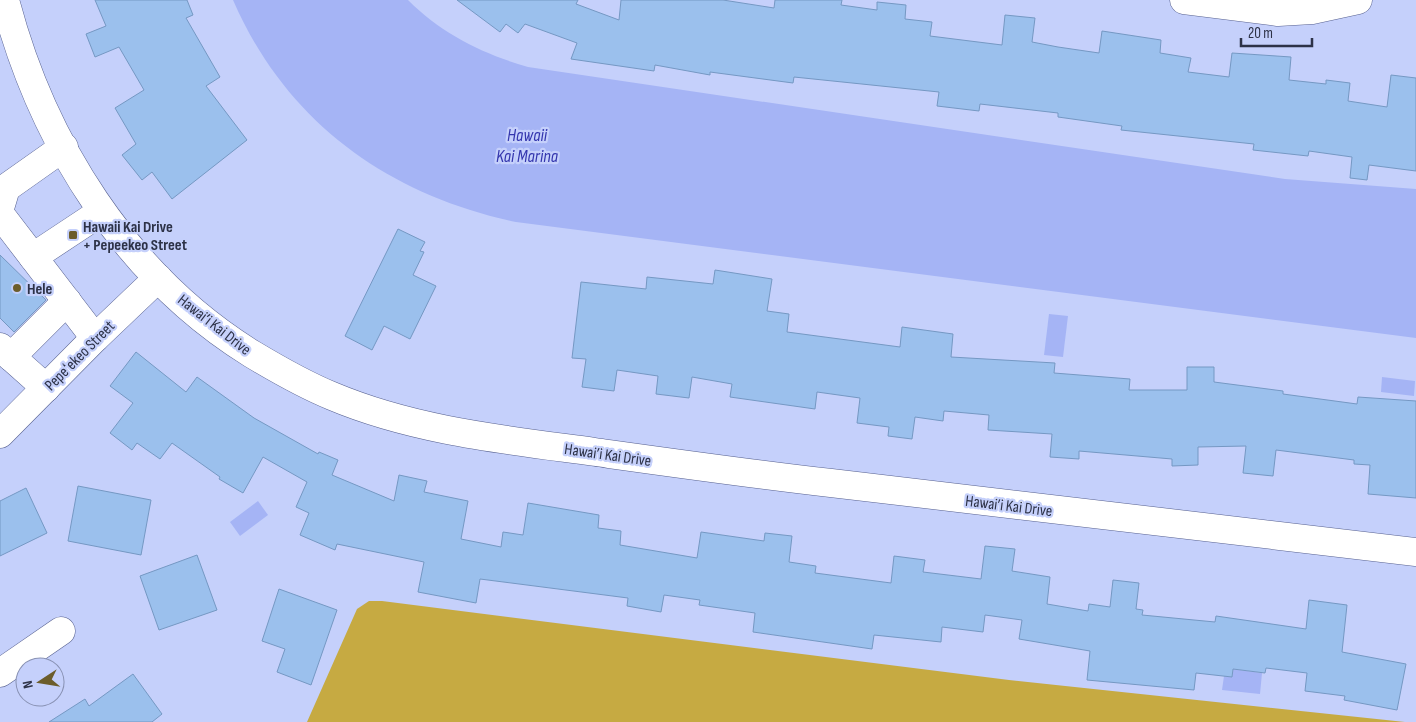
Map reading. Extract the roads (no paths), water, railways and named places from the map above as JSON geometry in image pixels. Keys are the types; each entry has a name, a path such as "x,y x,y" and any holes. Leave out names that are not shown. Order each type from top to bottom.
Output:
{"main road":[{"name":"Hawai’i Kai Drive","path":"5,0 21,52 37,93 64,147 101,212 133,252 158,278 196,312 262,359 332,396 382,413 434,427 499,438 753,474 1416,552"},
{"path":"1184,0 1278,12 1312,10 1358,0"},
{"path":"0,208 6,188 64,147"},
{"path":"34,257 101,212"},
{"path":"0,214 95,338"},
{"name":"Pepeʻekeo Street","path":"0,434 95,338 158,278"},
{"path":"46,388 6,352 67,301"},
{"path":"0,673 61,631"}],"water":[{"name":"Hawaii Kai Marina","path":"233,0 408,0 449,33 495,56 528,67 1285,179 1416,189 1416,338 516,222 469,210 425,193 384,172 346,147 312,117 282,82 255,43"},
{"path":"1049,314 1068,316 1063,357 1044,355"},
{"path":"1382,377 1415,381 1414,396 1381,392"},
{"path":"258,501 268,515 240,536 230,522"},
{"path":"1233,669 1262,673 1260,694 1222,690 1224,676 1232,677"}],"place":[{"name":"Hawaii Kai Drive + Pepeekeo Street","path":"73,235"},
{"name":"Hele","path":"17,288"}]}
